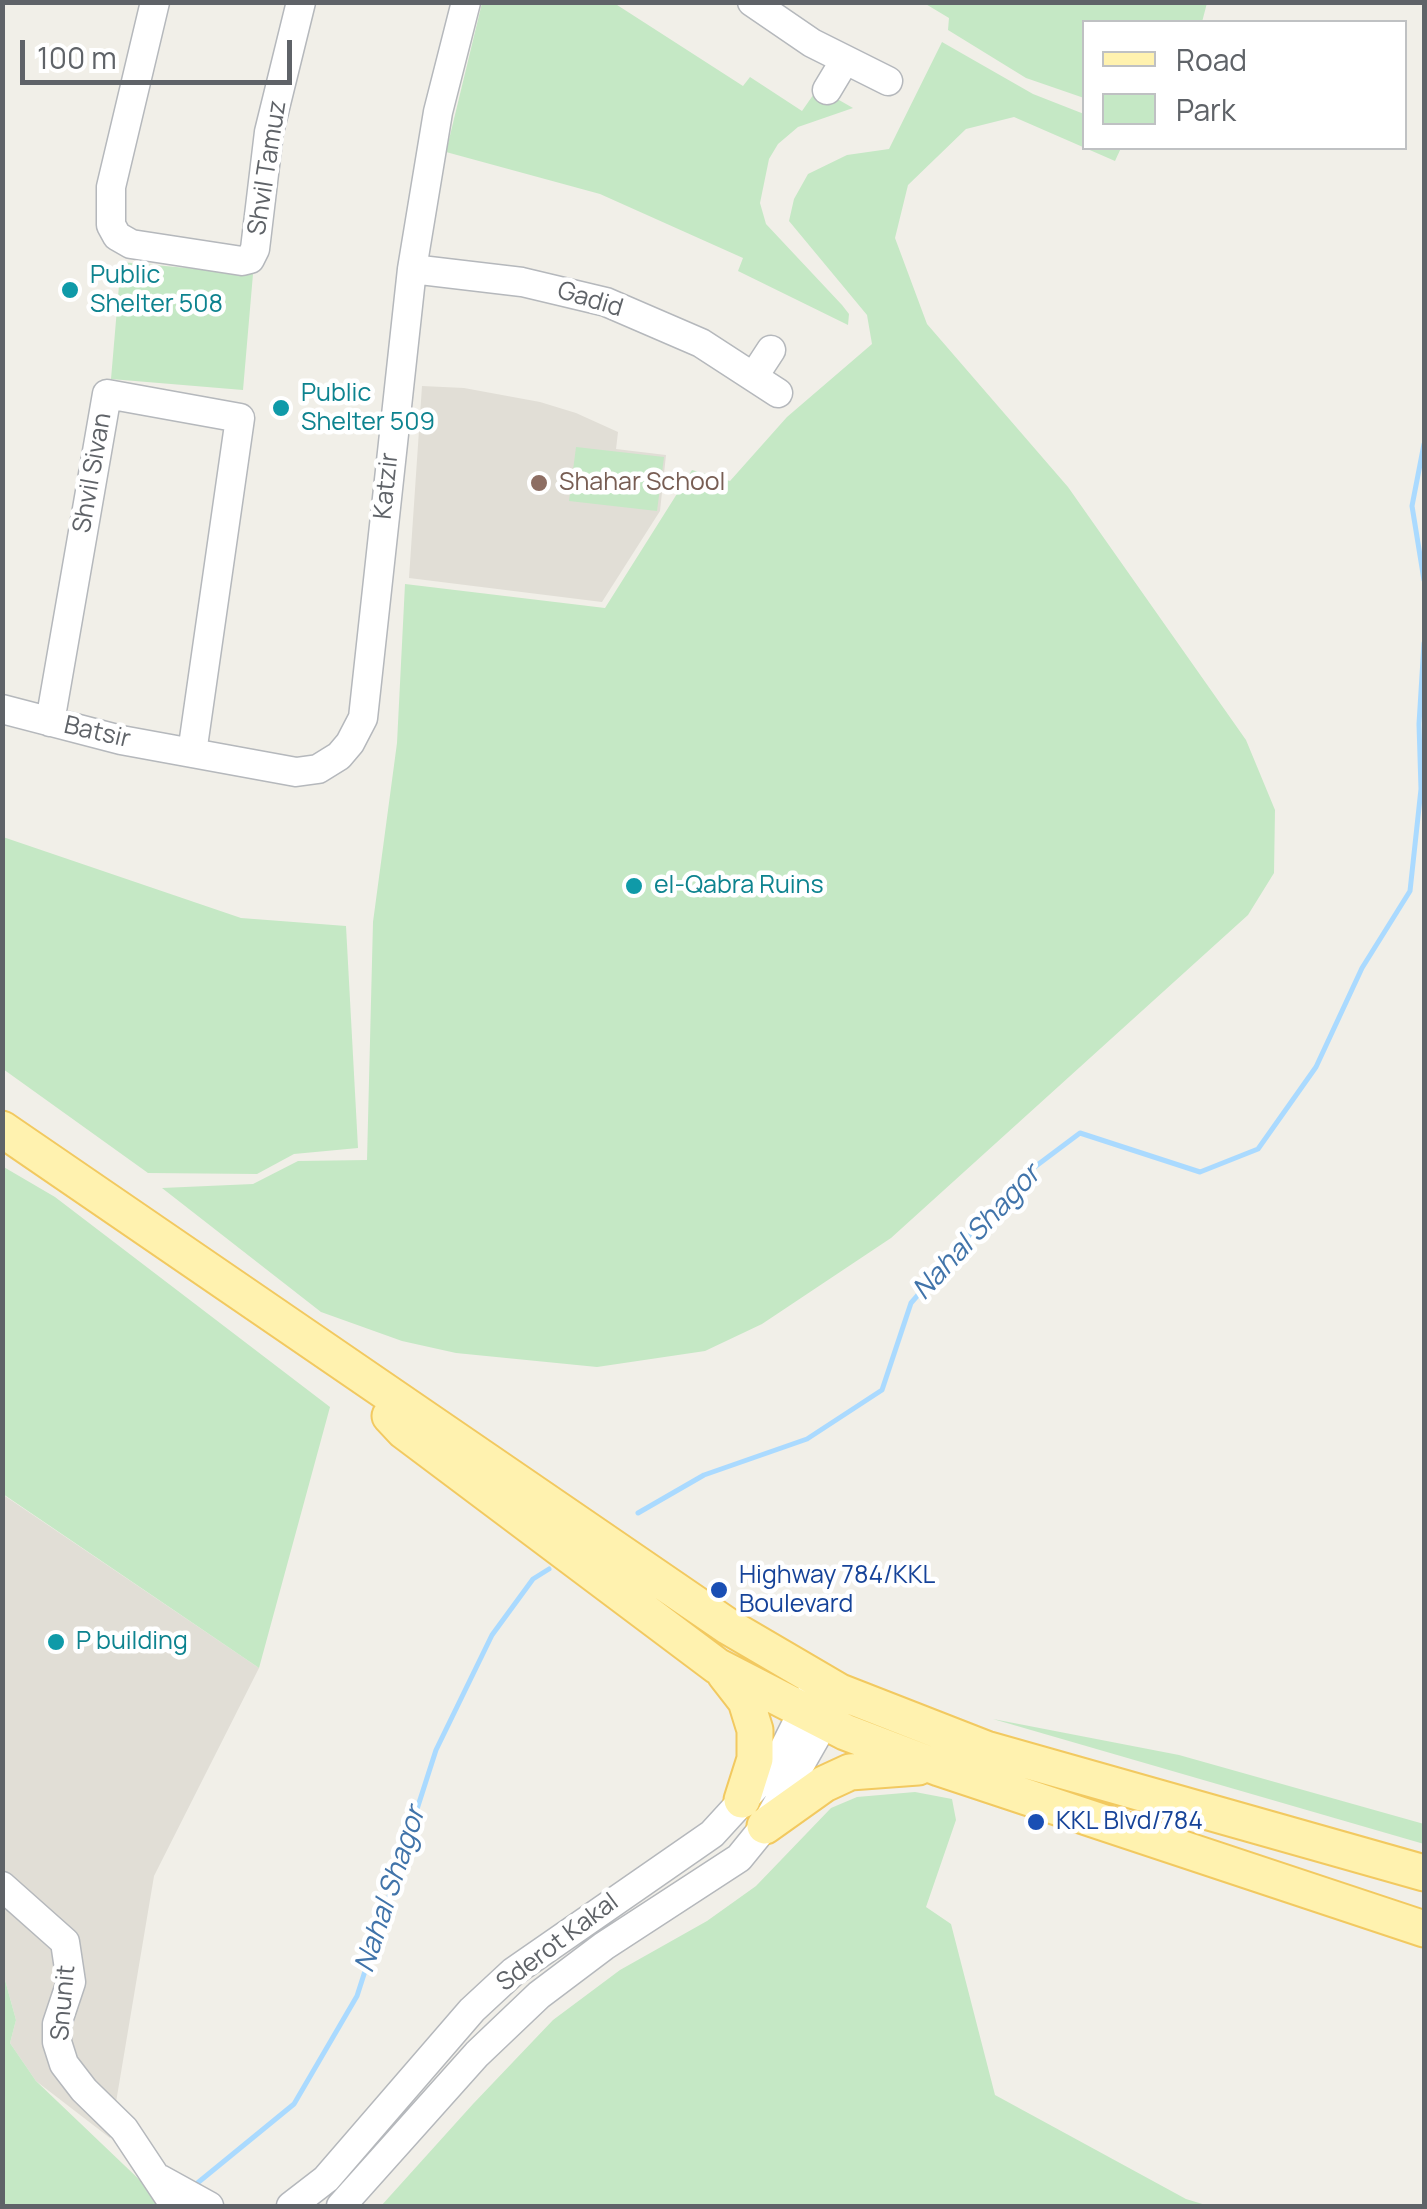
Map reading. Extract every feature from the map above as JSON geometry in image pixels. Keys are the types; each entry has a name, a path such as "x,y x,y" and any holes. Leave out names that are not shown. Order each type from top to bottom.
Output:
{"main road":[{"path":"6,1133 729,1627 822,1701 939,1768 1424,1929"},
{"path":"334,1357 404,1431 717,1666 746,1701 755,1730 754,1813 850,1772 939,1768"},
{"path":"717,1666 822,1701 1424,1874"}],"street":[{"name":"Shvil Tamuz","path":"155,2 112,187 112,224 118,236 131,244 242,261 256,249 269,132 301,2"},
{"name":"Katzir","path":"192,753 296,772 318,770 339,756 363,718 412,269 438,112 466,2"},
{"path":"752,2 812,44 888,81"},
{"path":"828,90 845,60"},
{"name":"Gadid","path":"412,269 540,286 606,302 701,343 778,393"},
{"path":"754,376 771,350"},
{"name":"Shvil Sivan","path":"50,722 107,394 240,418 192,753"},
{"name":"Batsir","path":"2,710 192,753"},
{"name":"Sderot Kakal","path":"341,2206 477,2054 539,1994 604,1946 739,1858 777,1763 822,1701"},
{"name":"Sderot Kakal","path":"291,2206 326,2179 472,2010 513,1972 712,1834 754,1813"},
{"name":"Snunit","path":"2,1886 65,1942 72,1982 58,2024 57,2042 64,2064 124,2129 175,2206"},
{"name":"Snunit","path":"154,2176 209,2206"}],"shaded area":[{"name":"Shahar School","path":"422,386 464,388 540,402 618,432 616,449 666,455 660,511 602,602 409,578"},
{"path":"2,1494 259,1668 154,1876 110,2138 36,2081 10,2043 16,2020 2,1969"}],"green space":[{"path":"482,3 614,3 743,86 750,77 802,111 818,88 853,108 798,127 778,144 769,159 760,203 766,224 842,305 849,314 848,325 738,271 743,258 600,194 446,152"},
{"path":"924,3 1207,3 1203,20 1082,20 1082,97 1026,78 948,30 949,18"},
{"path":"942,42 1033,94 1082,113 1082,146 1014,117 966,129 908,185 895,238 927,324 1068,487 1246,740 1275,810 1274,873 1248,915 891,1238 762,1324 705,1351 597,1367 456,1353 402,1341 321,1312 162,1188 253,1184 298,1161 367,1160 373,922 397,743 405,584 605,608 692,470 730,481 787,417 872,344 867,315 789,221 794,199 808,174 847,155 889,149"},
{"path":"1090,150 1120,150 1115,161"},
{"path":"121,262 253,274 243,390 111,379"},
{"path":"576,447 664,457 657,511 569,501"},
{"path":"3,837 241,918 346,926 358,1148 294,1154 257,1174 148,1173 3,1069"},
{"path":"2,1166 55,1197 330,1407 259,1668 3,1494"},
{"path":"993,1719 1179,1755 1424,1824 1424,1844"},
{"path":"915,1792 952,1799 956,1820 926,1907 951,1924 995,2095 1186,2199 1209,2206 381,2206 553,2020 620,1970 707,1921 756,1886 831,1808 857,1797"},
{"path":"2,1969 16,2020 10,2043 36,2081 167,2206 3,2206"}],"waterway":[{"name":"Nahal Shagor","path":"1424,444 1412,506 1424,580"},
{"name":"Nahal Shagor","path":"638,1513 704,1475 807,1439 882,1390 911,1303 1020,1178 1080,1133 1200,1172 1258,1149 1316,1067 1362,968 1410,891 1421,789 1419,724 1424,643"},
{"name":"Nahal Shagor","path":"195,2185 294,2104 357,1996 436,1750 492,1635 533,1579 549,1569"}],"place":[{"name":"Public Shelter 508","path":"70,290"},
{"name":"Public Shelter 509","path":"281,408"},
{"name":"Shahar School","path":"539,483"},
{"name":"el-Qabra Ruins","path":"634,886"},
{"name":"Highway 784/KKL Boulevard","path":"719,1590"},
{"name":"P building","path":"56,1642"},
{"name":"KKL Blvd/784","path":"1036,1822"}]}
